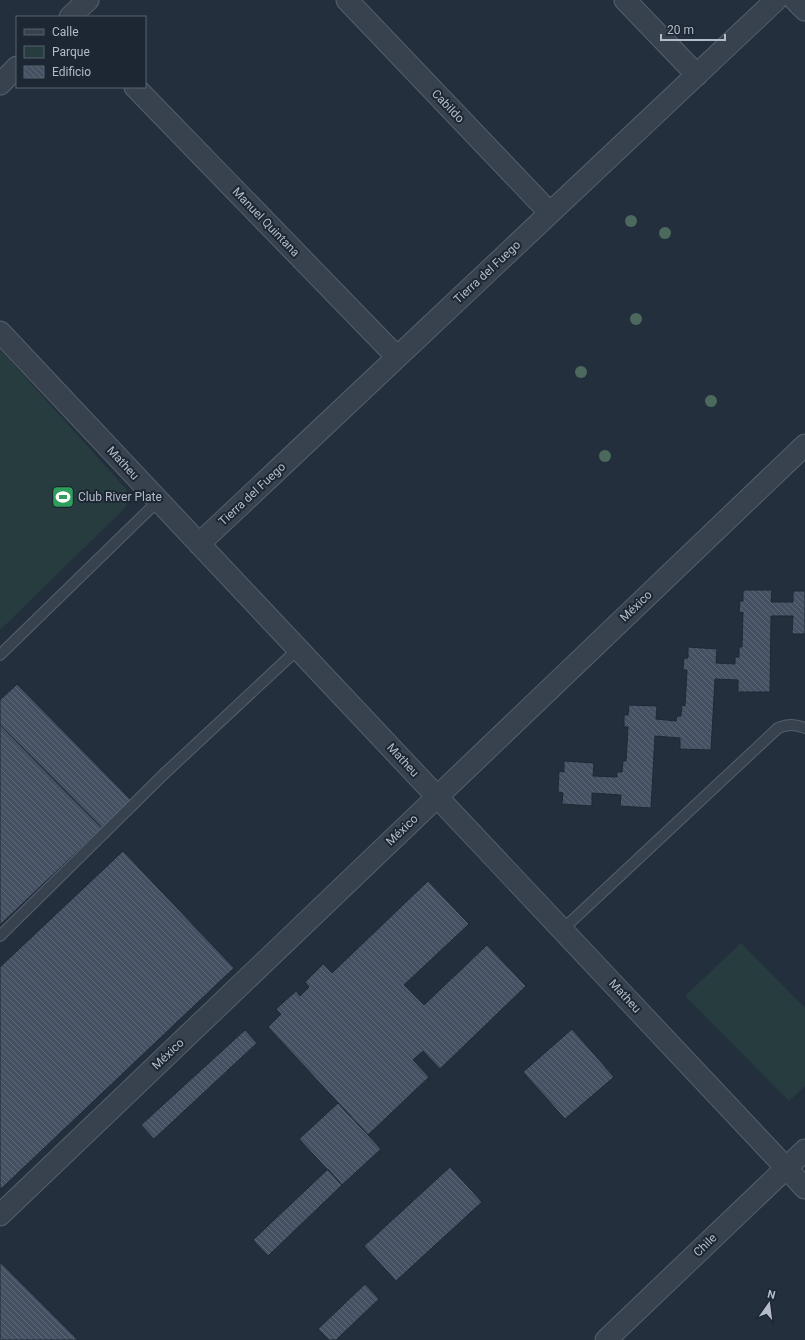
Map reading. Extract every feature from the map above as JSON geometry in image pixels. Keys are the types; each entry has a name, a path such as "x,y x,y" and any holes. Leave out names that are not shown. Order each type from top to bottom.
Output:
{"street":[{"path":"71,16 88,0"},
{"name":"Cabildo","path":"347,0 550,213"},
{"path":"625,0 697,75"},
{"name":"Tierra del Fuego","path":"199,544 776,0"},
{"path":"795,0 805,10"},
{"path":"0,84 16,68"},
{"name":"Manuel Quintana","path":"136,88 397,356"},
{"name":"Matheu","path":"0,332 805,1188"},
{"name":"México","path":"0,1215 805,445"},
{"name":"Chile","path":"606,1340 805,1150"}],"lane":[{"path":"0,655 158,501"},
{"path":"0,936 164,774 298,649"},
{"path":"562,930 778,728 786,725 798,725 805,728"}],"green space":[{"name":"Club River Plate","path":"0,349 126,489 127,506 0,630"},
{"path":"741,943 805,1008 805,1086 789,1101 685,996"}],"building":[{"path":"743,590 772,590 771,602 793,602 793,591 805,591 805,634 792,634 793,616 771,616 770,692 738,692 738,680 715,679 711,750 680,749 680,738 655,736 651,808 620,806 621,795 592,793 592,806 562,804 563,793 558,792 559,771 564,772 564,761 594,763 593,776 617,777 617,772 622,772 623,761 626,761 628,727 624,727 624,715 628,715 629,705 657,706 656,719 676,721 677,716 681,716 682,705 685,706 687,670 683,670 684,658 688,658 688,647 717,649 716,663 735,664 735,657 739,657 739,647 742,647 743,612 739,613 740,601 743,601"},
{"path":"17,684 132,801 102,828 0,725 0,700"},
{"path":"0,725 102,828 0,925"},
{"path":"123,851 234,968 1,1189 0,967"},
{"path":"428,881 469,924 404,985 424,1005 487,945 526,986 440,1069 423,1051 413,1060 429,1077 368,1135 268,1027 281,1014 276,1009 296,991 300,996 309,987 305,982 323,964 332,973"},
{"path":"572,1029 614,1077 565,1119 523,1072"},
{"path":"245,1030 257,1043 154,1139 141,1125"},
{"path":"338,1103 381,1149 342,1185 299,1139"},
{"path":"450,1167 482,1202 396,1281 364,1246"},
{"path":"328,1169 342,1185 268,1256 253,1240"},
{"path":"0,1262 78,1340 0,1340"},
{"path":"365,1284 379,1299 336,1340 329,1340 318,1329"}],"place":[{"name":"Club River Plate","path":"63,497"}]}
